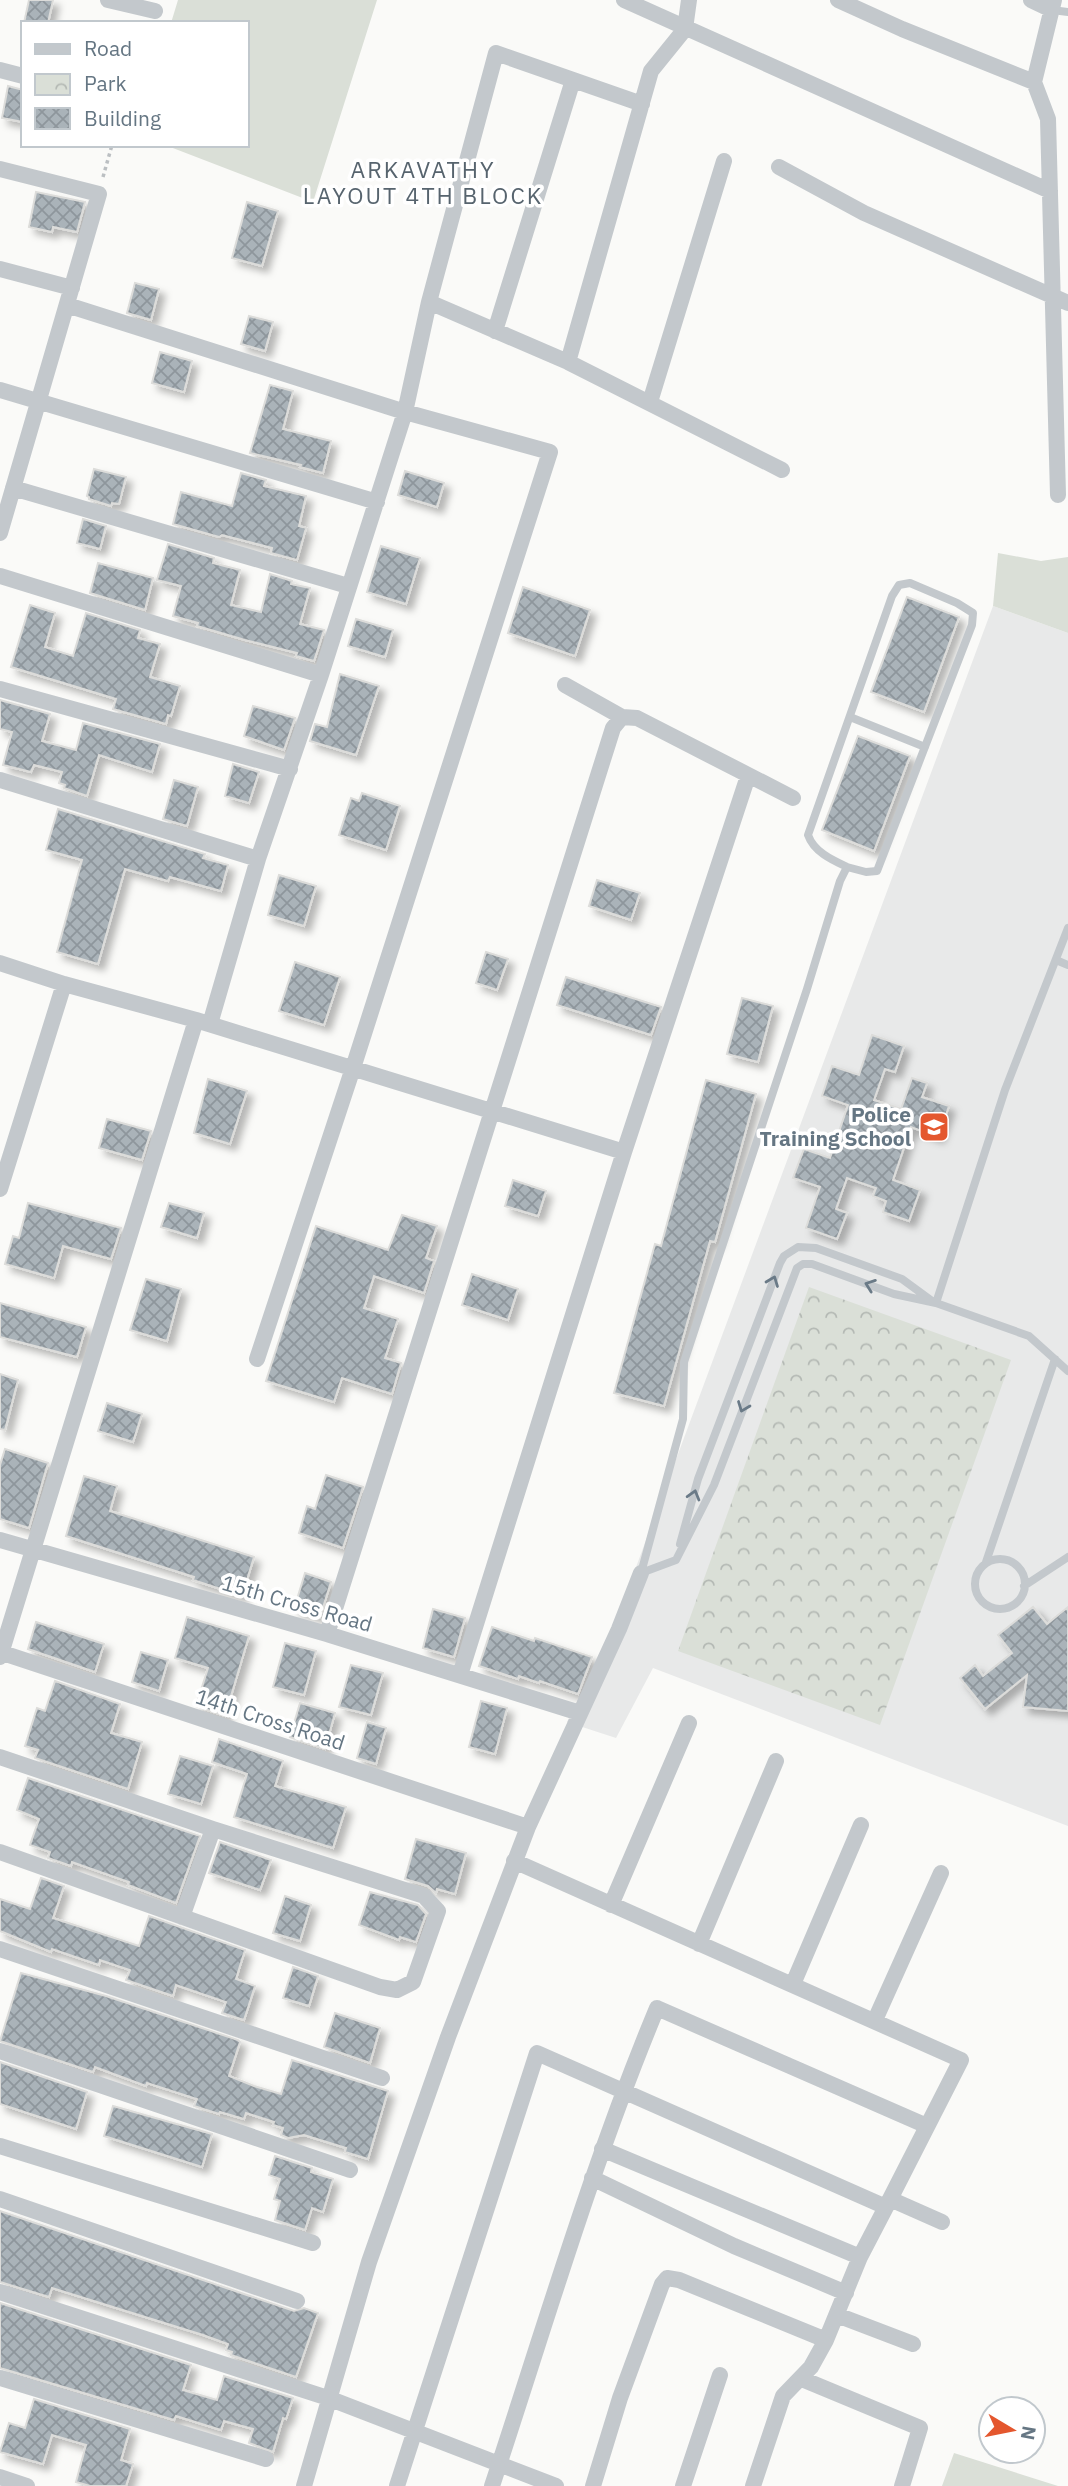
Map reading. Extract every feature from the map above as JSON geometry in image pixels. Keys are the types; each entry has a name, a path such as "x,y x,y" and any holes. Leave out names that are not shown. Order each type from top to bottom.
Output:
{"street":[{"path":"108,0 155,11"},
{"path":"624,0 1050,191"},
{"path":"568,362 651,71 685,29 689,0"},
{"path":"838,0 1034,82"},
{"path":"1031,0 1059,8 1034,82 1048,119 1050,191 1060,300 1058,495"},
{"path":"0,1654 203,1022 321,674 405,412 429,302 496,53 642,104"},
{"path":"0,70 21,75"},
{"path":"495,331 573,80"},
{"path":"650,402 724,161"},
{"path":"779,167 864,213 1060,300"},
{"path":"0,169 99,194 13,488 3,512 0,533"},
{"path":"0,269 72,288"},
{"path":"429,302 568,362 782,470"},
{"path":"67,304 405,412 550,452 257,1359"},
{"path":"0,390 377,502"},
{"path":"13,488 348,586"},
{"path":"0,576 321,674"},
{"path":"565,685 622,717 637,718 793,798"},
{"path":"0,689 289,769"},
{"path":"327,1634 613,728 622,717"},
{"path":"460,1675 624,1152 748,776"},
{"path":"0,780 258,859"},
{"path":"0,963 64,984 203,1022 624,1152"},
{"path":"0,1189 6,1149 64,984"},
{"name":"15th Cross Road","path":"0,1540 327,1634 580,1713"},
{"path":"304,2486 369,2262 449,2036 528,1827 642,1573"},
{"name":"14th Cross Road","path":"0,1654 528,1827"},
{"path":"611,1905 689,1723"},
{"path":"0,1756 213,1829 424,1896 438,1911 414,1982 397,1990 380,1987 0,1852"},
{"path":"699,1944 776,1762"},
{"path":"793,1984 861,1825"},
{"path":"181,1917 213,1829"},
{"path":"514,1861 961,2060 860,2257 826,2340 802,2379 792,2384 783,2396 753,2486"},
{"path":"875,2020 941,1873"},
{"path":"0,1949 382,2078"},
{"path":"492,2486 602,2149 657,2008 927,2126"},
{"path":"0,2051 350,2170"},
{"path":"397,2486 537,2053 888,2203 942,2222"},
{"path":"0,2147 313,2243"},
{"path":"602,2149 860,2257"},
{"path":"592,2178 734,2246 846,2293"},
{"path":"0,2199 297,2301"},
{"path":"593,2486 652,2309 667,2278 679,2280 826,2340"},
{"path":"0,2292 328,2398 556,2486"},
{"path":"837,2315 913,2344"},
{"path":"683,2486 720,2375"},
{"path":"0,2378 265,2459"},
{"path":"802,2379 920,2428 902,2486"},
{"path":"0,2477 27,2486"}],"lane":[{"path":"910,583 957,603 973,613 972,625 925,747 877,871 866,872 847,867 819,851 811,843 808,835 892,596 900,585 910,583"},
{"path":"850,717 925,747"},
{"path":"642,1573 683,1419 684,1362 840,881 847,867"},
{"path":"936,1303 1005,1090 1068,928"},
{"path":"1056,960 1068,965"},
{"path":"676,1560 698,1479 784,1256 798,1247 816,1248 902,1279 936,1303"},
{"path":"642,1573 676,1560 714,1485 797,1268 803,1264 812,1264 894,1294 936,1303 1029,1336 1068,1371"},
{"path":"986,1562 1001,1558 1016,1564 1021,1570 1024,1586 1022,1594 1011,1606 994,1608 980,1600 975,1584 976,1576 986,1562 1055,1359"},
{"path":"1024,1586 1068,1558"}],"path":[{"path":"99,194 111,147"}],"shaded area":[{"name":"Police Training School","path":"993,606 1068,633 1068,1826 653,1668 616,1738 567,1722 616,1621"}],"green space":[{"path":"178,0 377,0 313,202 170,147 248,147 248,21 172,21"},
{"path":"998,553 1041,561 1068,557 1068,633 993,606"},
{"path":"809,1287 1011,1360 880,1725 678,1651"},
{"path":"954,2453 977,2460 977,2465 992,2465 1058,2486 942,2486"}],"building":[{"path":"29,0 53,0 48,21 24,21"},
{"path":"8,86 21,89 21,122 2,118"},
{"path":"36,192 85,202 77,232 53,227 52,232 29,227"},
{"path":"247,202 278,211 262,266 232,258"},
{"path":"135,283 159,289 151,320 127,313"},
{"path":"249,316 273,322 265,351 241,344"},
{"path":"160,352 192,361 184,392 152,383"},
{"path":"270,385 293,391 283,429 331,441 323,473 250,453"},
{"path":"94,469 126,477 119,504 112,503 111,506 89,499 87,496"},
{"path":"405,471 444,483 437,507 398,495"},
{"path":"241,473 266,480 264,486 306,496 299,526 306,528 297,560 271,553 272,548 173,524 181,492 232,506"},
{"path":"83,519 106,526 100,549 77,543"},
{"path":"168,544 214,558 213,563 240,570 231,605 261,612 270,574 292,581 291,584 310,588 300,624 324,630 314,661 296,656 297,653 197,626 198,623 173,616 181,586 157,580"},
{"path":"381,546 420,558 406,604 367,592"},
{"path":"98,563 153,578 145,610 90,593"},
{"path":"523,587 590,610 575,656 508,633"},
{"path":"907,597 959,617 924,712 871,692"},
{"path":"30,605 55,613 45,647 73,656 86,613 140,630 138,638 160,644 150,677 180,686 166,724 113,709 116,699 11,667"},
{"path":"356,619 393,630 385,657 348,646"},
{"path":"340,674 379,686 356,755 310,741 315,724 327,727"},
{"path":"0,700 50,714 42,741 76,750 83,723 160,744 152,772 99,755 87,796 64,788 65,785 59,783 62,772 34,765 31,772 3,765 12,732 0,729"},
{"path":"253,706 295,718 284,750 244,736"},
{"path":"858,736 910,756 874,851 822,830"},
{"path":"233,764 259,772 249,803 225,796"},
{"path":"174,780 198,787 187,826 163,819"},
{"path":"362,793 400,806 386,850 339,835 351,798 359,801"},
{"path":"58,809 205,854 203,858 228,865 221,891 170,877 168,881 125,869 98,964 57,952 82,860 46,850"},
{"path":"279,875 316,886 304,926 268,915"},
{"path":"597,880 640,893 631,920 589,906"},
{"path":"486,952 508,959 497,990 476,983"},
{"path":"295,962 340,977 324,1025 279,1011"},
{"path":"566,977 661,1007 651,1035 557,1005"},
{"path":"742,998 773,1006 758,1062 727,1054"},
{"path":"872,1035 904,1046 895,1072 885,1069 874,1100 901,1109 912,1078 927,1083 922,1097 949,1106 938,1137 911,1127 893,1180 920,1190 909,1221 883,1212 886,1201 873,1196 876,1188 847,1178 836,1209 847,1213 837,1239 806,1228 820,1187 793,1178 804,1149 830,1158 848,1105 822,1096 832,1066 859,1075"},
{"path":"208,1079 247,1091 230,1144 194,1133"},
{"path":"706,1080 756,1094 715,1242 710,1241 664,1406 614,1393 655,1244 661,1246"},
{"path":"107,1119 151,1131 142,1160 99,1148"},
{"path":"513,1180 546,1191 538,1216 505,1206"},
{"path":"28,1203 121,1228 111,1259 63,1246 54,1278 5,1264 13,1236 19,1238"},
{"path":"169,1203 204,1213 197,1238 161,1227"},
{"path":"402,1215 437,1226 426,1258 434,1261 424,1293 374,1276 364,1308 398,1319 385,1358 401,1363 392,1394 342,1378 334,1402 266,1381 316,1226 388,1250"},
{"path":"472,1274 518,1289 508,1320 462,1305"},
{"path":"146,1279 181,1289 167,1341 130,1330"},
{"path":"0,1303 86,1327 77,1357 0,1337"},
{"path":"0,1374 18,1380 5,1430 0,1429"},
{"path":"107,1403 142,1414 133,1442 98,1431"},
{"path":"5,1449 48,1463 29,1528 0,1519 0,1465"},
{"path":"326,1475 363,1487 343,1548 299,1533 307,1506 315,1509"},
{"path":"84,1476 117,1486 110,1511 254,1557 242,1596 193,1580 194,1577 66,1536"},
{"path":"305,1573 331,1582 320,1617 294,1609"},
{"path":"1033,1607 1047,1624 1068,1607 1068,1711 1023,1707 1027,1675 985,1709 960,1678 975,1665 983,1676 1012,1653 998,1635"},
{"path":"433,1609 465,1618 454,1657 423,1648"},
{"path":"187,1617 249,1636 225,1716 196,1706 208,1668 175,1658"},
{"path":"36,1622 104,1644 95,1672 28,1649"},
{"path":"492,1627 592,1657 578,1694 540,1681 539,1683 519,1676 518,1679 479,1666"},
{"path":"285,1643 316,1651 304,1695 273,1687"},
{"path":"141,1652 168,1660 159,1691 132,1682"},
{"path":"351,1665 383,1673 371,1715 339,1707"},
{"path":"55,1681 120,1704 111,1733 142,1742 128,1789 35,1758 38,1750 25,1746 37,1708 45,1711"},
{"path":"481,1701 507,1708 495,1754 469,1747"},
{"path":"300,1703 335,1713 325,1749 290,1737"},
{"path":"367,1722 386,1728 376,1764 357,1758"},
{"path":"219,1739 283,1761 275,1786 346,1807 333,1848 234,1817 247,1774 212,1762"},
{"path":"180,1756 213,1766 201,1804 168,1794"},
{"path":"28,1778 200,1836 176,1903 128,1885 129,1882 72,1862 71,1866 48,1858 50,1852 30,1845 39,1819 17,1810"},
{"path":"416,1839 466,1853 455,1894 437,1889 436,1893 428,1886 405,1879"},
{"path":"220,1842 271,1860 260,1890 209,1873"},
{"path":"41,1878 64,1886 53,1918 139,1946 149,1916 245,1950 236,1979 255,1986 244,2020 222,2013 226,2002 176,1985 173,1996 126,1980 130,1970 100,1960 99,1965 52,1949 51,1952 0,1931 0,1899 30,1909"},
{"path":"370,1892 418,1905 426,1914 416,1942 400,1937 399,1940 359,1925"},
{"path":"285,1896 311,1905 300,1941 273,1933"},
{"path":"293,1967 318,1976 309,2006 283,1998"},
{"path":"21,1973 106,1996 238,2040 240,2042 229,2076 254,2086 281,2094 292,2060 388,2091 368,2159 345,2152 346,2148 304,2135 288,2138 281,2135 283,2128 273,2125 274,2122 246,2113 244,2119 220,2112 219,2114 194,2106 197,2099 147,2083 146,2086 95,2067 93,2072 0,2041"},
{"path":"335,2013 380,2028 370,2063 324,2047"},
{"path":"0,2062 87,2092 76,2129 0,2104"},
{"path":"113,2106 212,2134 202,2167 104,2136"},
{"path":"275,2156 312,2168 311,2172 333,2179 323,2212 312,2208 305,2230 275,2220 280,2201 274,2199 280,2179 269,2175"},
{"path":"0,2211 294,2311 304,2308 318,2313 296,2377 231,2355 232,2352 226,2350 228,2344 203,2335 52,2288 49,2297 0,2282"},
{"path":"0,2303 191,2365 183,2390 217,2400 224,2376 293,2398 286,2419 283,2418 273,2452 249,2443 253,2429 224,2421 221,2430 176,2416 174,2420 0,2368"},
{"path":"34,2399 130,2429 121,2460 133,2464 126,2486 90,2486 76,2482 86,2445 52,2435 43,2464 0,2452 9,2423 25,2428"}],"place":[{"name":"Police Training School","path":"934,1127"}],"district":[{"name":"ARKAVATHY LAYOUT 4TH BLOCK","path":"423,183"}]}
